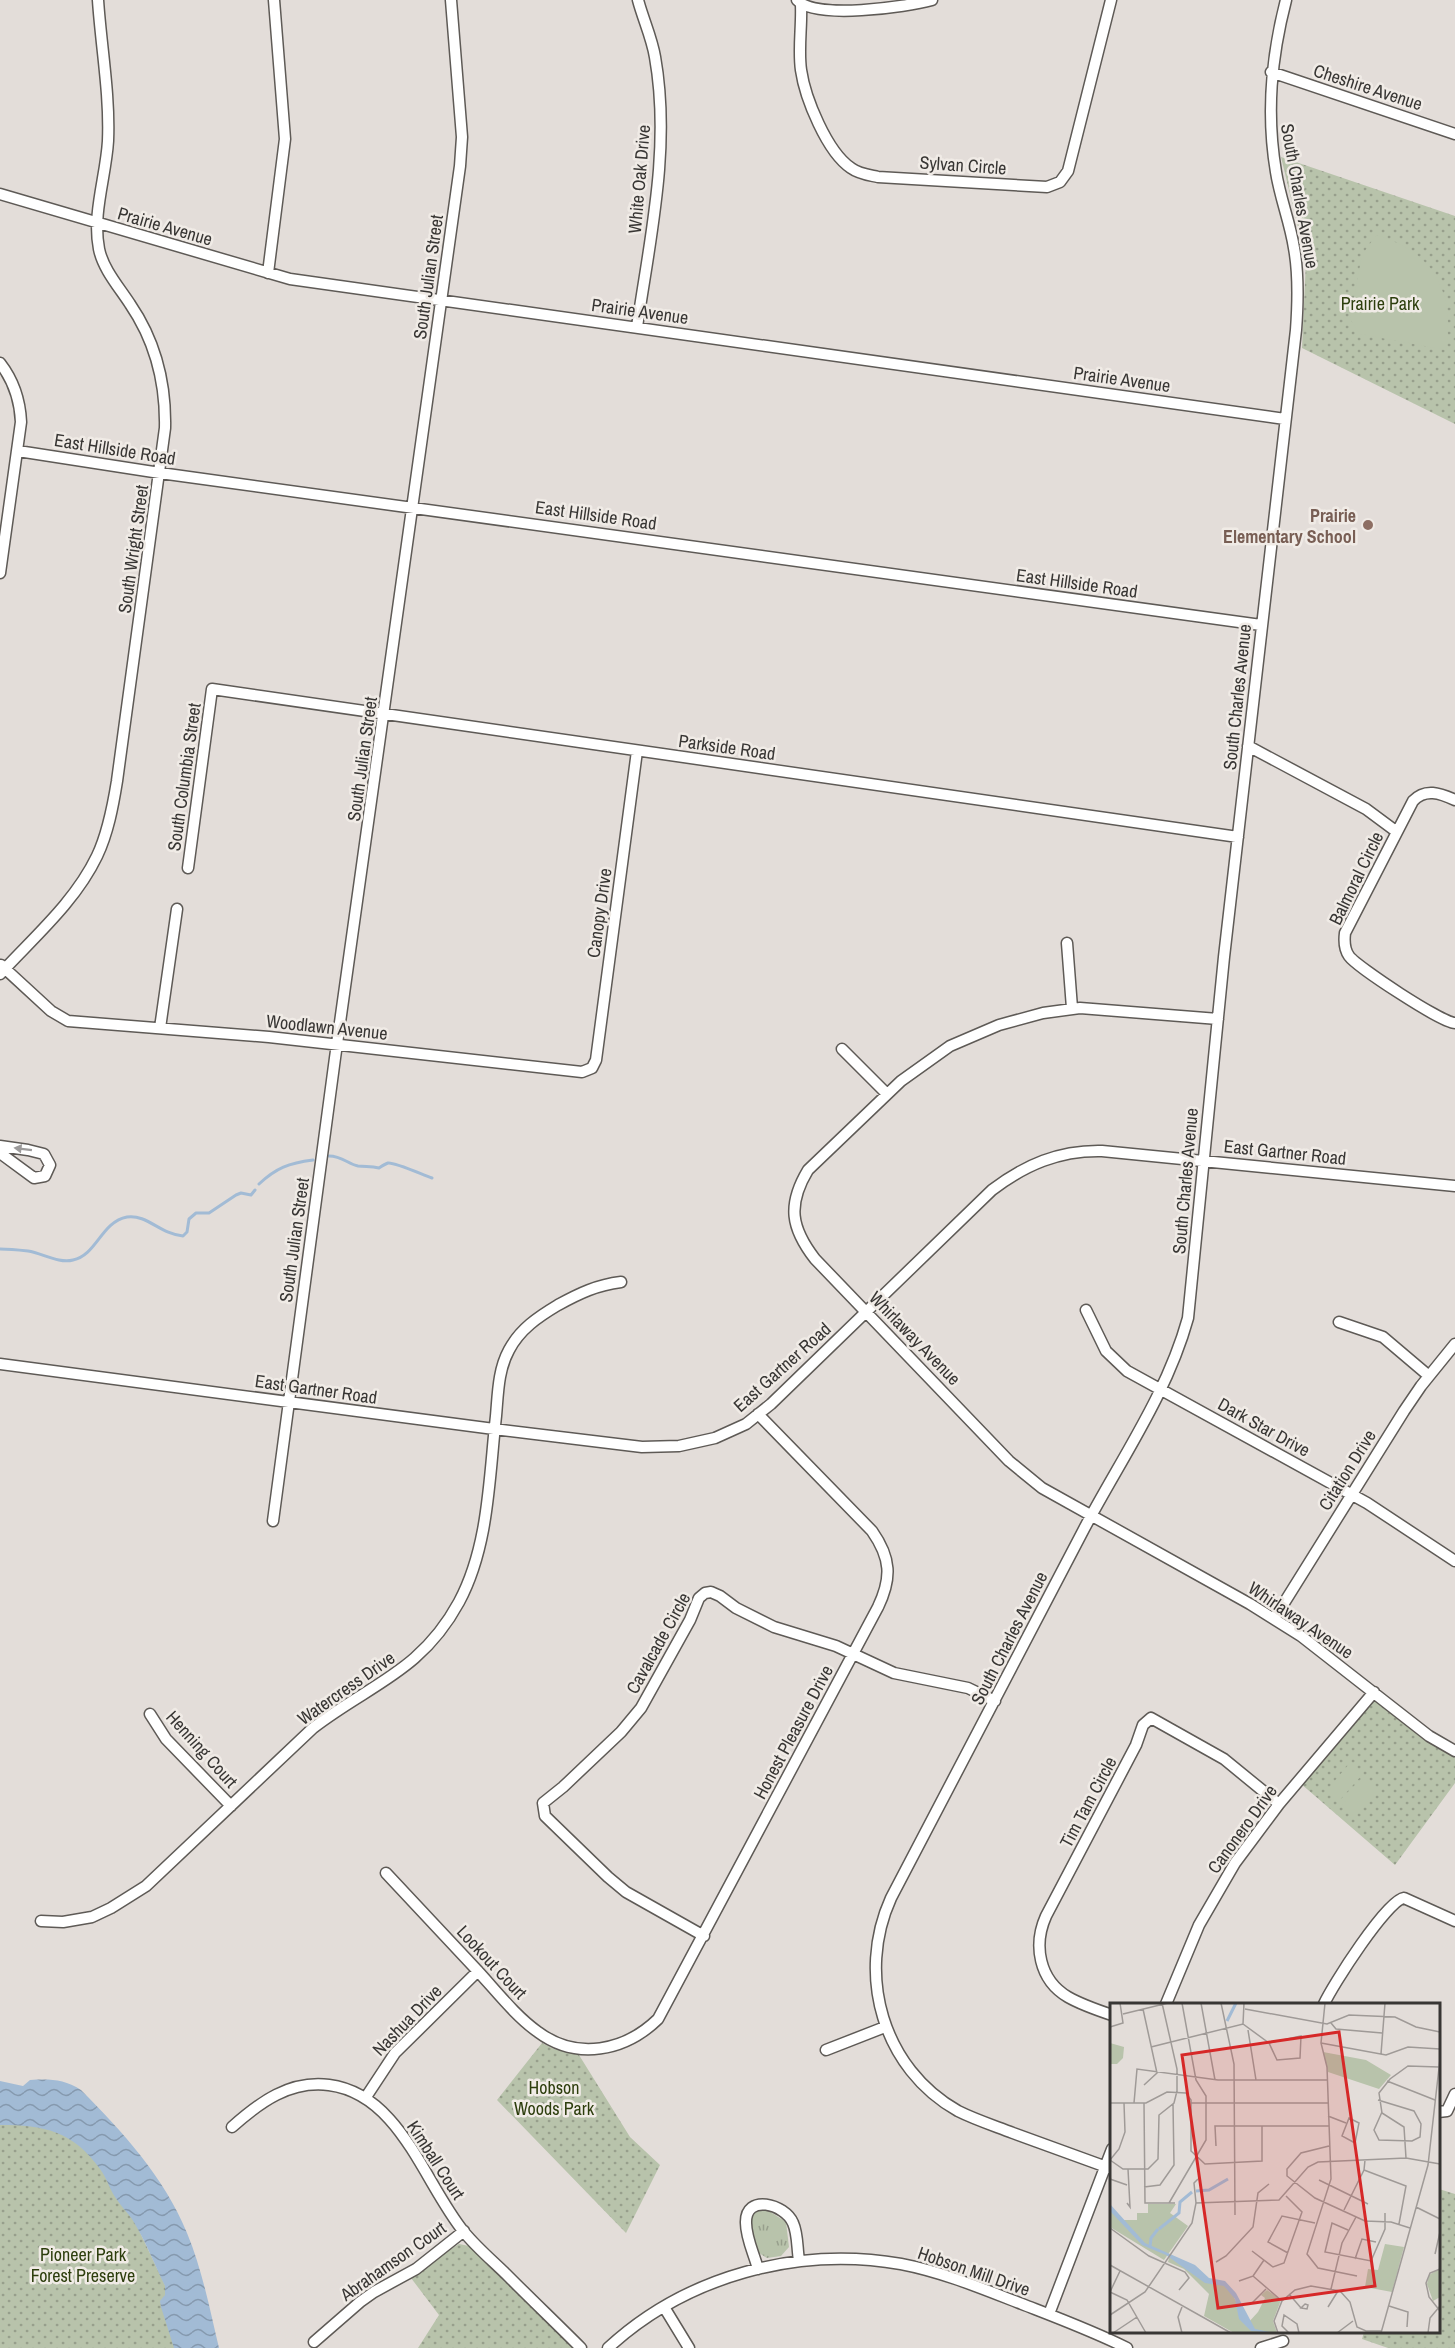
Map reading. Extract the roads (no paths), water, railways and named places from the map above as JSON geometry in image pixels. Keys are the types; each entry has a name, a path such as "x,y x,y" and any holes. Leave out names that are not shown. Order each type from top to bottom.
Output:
{"street":[{"name":"South Wright Street","path":"1,969 63,906 83,881 97,856 106,832 117,781 160,473 166,404 159,363 139,317 104,265 98,247 98,223 108,136 98,0"},
{"path":"268,273 285,139 274,0"},
{"name":"South Julian Street","path":"273,1521 462,150 451,0"},
{"name":"White Oak Drive","path":"637,327 662,146 661,107 655,56 638,0"},
{"path":"799,2 827,9 863,10 932,0"},
{"name":"Sylvan Circle","path":"799,2 801,68 804,86 821,126 842,161 852,169 878,177 1047,187 1060,182 1068,171 1111,0"},
{"name":"South Charles Avenue","path":"1108,2168 970,2117 944,2102 923,2085 907,2066 885,2027 878,2000 875,1971 876,1949 887,1907 1176,1359 1188,1318 1261,625 1296,330 1298,277 1295,249 1275,165 1270,106 1271,72 1286,0"},
{"name":"Cheshire Avenue","path":"1271,72 1455,134"},
{"name":"Prairie Avenue","path":"0,194 290,279 1285,419"},
{"path":"0,363 14,386 19,402 21,422 0,573"},
{"name":"East Hillside Road","path":"18,451 160,473 1261,625"},
{"name":"Parkside Road","path":"212,689 1238,837"},
{"name":"South Columbia Street","path":"188,868 212,689"},
{"name":"Balmoral Circle","path":"1248,746 1366,809 1397,832"},
{"name":"Canopy Drive","path":"582,1072 592,1068 596,1060 637,751"},
{"name":"Balmoral Circle","path":"1455,800 1436,793 1422,794 1413,801 1345,933 1344,943 1350,958 1373,975 1438,1018 1455,1023"},
{"path":"160,1028 177,909"},
{"path":"1066,943 1072,1008"},
{"name":"Woodlawn Avenue","path":"1,969 51,1011 68,1021 337,1044 582,1072"},
{"name":"Whirlaway Avenue","path":"1218,1019 1072,1008 1019,1018 977,1033 927,1061 887,1094 808,1170 799,1188 794,1212 797,1233 806,1247 866,1312 1020,1472 1091,1517 1274,1619 1332,1658 1429,1736 1455,1751"},
{"path":"842,1049 887,1094"},
{"path":"0,1146 44,1154 50,1165 49,1171 45,1176 34,1178 0,1153"},
{"name":"East Gartner Road","path":"0,1364 494,1429 660,1448 715,1438 733,1431 758,1414 992,1190 1027,1166 1059,1155 1091,1151 1455,1186"},
{"name":"Watercress Drive","path":"40,1921 63,1922 92,1917 130,1897 159,1875 313,1728 406,1667 423,1652 449,1618 468,1584 480,1542 502,1369 516,1338 539,1316 578,1294 601,1285 621,1282"},
{"name":"Dark Star Drive","path":"1086,1310 1099,1339 1113,1359 1127,1371 1352,1494 1455,1561"},
{"path":"1340,1322 1383,1337 1429,1376"},
{"name":"Citation Drive","path":"1274,1619 1404,1411 1455,1344"},
{"name":"Honest Pleasure Drive","path":"589,2050 605,2049 625,2043 640,2035 658,2019 885,1591 888,1575 883,1549 872,1531 758,1414"},
{"name":"Cavalcade Circle","path":"704,1936 637,1899 608,1878 545,1816 543,1803 621,1732 641,1708 686,1629 699,1598 705,1593 711,1592 720,1596 736,1608 774,1627 836,1646 894,1673 968,1688 995,1701"},
{"name":"Canonero Drive","path":"1166,2003 1189,1946 1207,1909 1235,1863 1279,1804 1374,1692"},
{"name":"Henning Court","path":"150,1714 166,1739 231,1806"},
{"name":"Tim Tam Circle","path":"1110,2014 1062,1993 1044,1971 1039,1944 1046,1916 1146,1722 1151,1718 1209,1749 1279,1804"},
{"name":"Lookout Court","path":"386,1873 537,2032 563,2046 589,2050"},
{"path":"1325,2003 1337,1979 1382,1916 1399,1899 1404,1898 1455,1921"},
{"name":"Nashua Drive","path":"366,2097 382,2071 407,2039 478,1971"},
{"path":"826,2050 885,2027"},
{"name":"Kimball Court","path":"232,2127 265,2099 300,2085 336,2086 366,2097 376,2104 397,2129 464,2232 581,2348"},
{"path":"1440,2112 1447,2110 1455,2094"},
{"path":"1049,2314 1108,2168"},
{"path":"758,2269 746,2224 753,2207 763,2204 773,2205 790,2218 795,2229 798,2260"},
{"name":"Abrahamson Court","path":"314,2342 367,2297 416,2269 464,2232"},
{"name":"Hobson Mill Drive","path":"608,2348 636,2325 699,2289 758,2269 798,2260 853,2259 901,2264 956,2279 1049,2314 1111,2344 1127,2348"},
{"path":"664,2307 689,2348"},
{"path":"1261,2348 1283,2341"}],"water":[{"path":"30,2080 57,2081 81,2090 127,2139 155,2174 187,2233 197,2261 219,2348 174,2348 160,2301 165,2295 165,2286 137,2227 90,2156 68,2138 56,2133 16,2125 0,2125 0,2081 23,2086"}],"waterway":[{"path":"329,1156 338,1157 358,1166 379,1168 392,1163 432,1178"},
{"path":"259,1184 283,1167 313,1160"},
{"path":"0,1249 28,1251 56,1259 73,1260 88,1252 111,1225 127,1217 141,1218 167,1232 183,1236 187,1232 189,1219 196,1213 209,1213 236,1195 241,1193 251,1195 255,1190"}],"place":[{"name":"Prairie Elementary School","path":"1368,525"}],"park label":[{"name":"Prairie Park","path":"1380,303"},
{"name":"Hobson Woods Park","path":"554,2097"},
{"name":"Pioneer Park Forest Preserve","path":"83,2264"}]}
